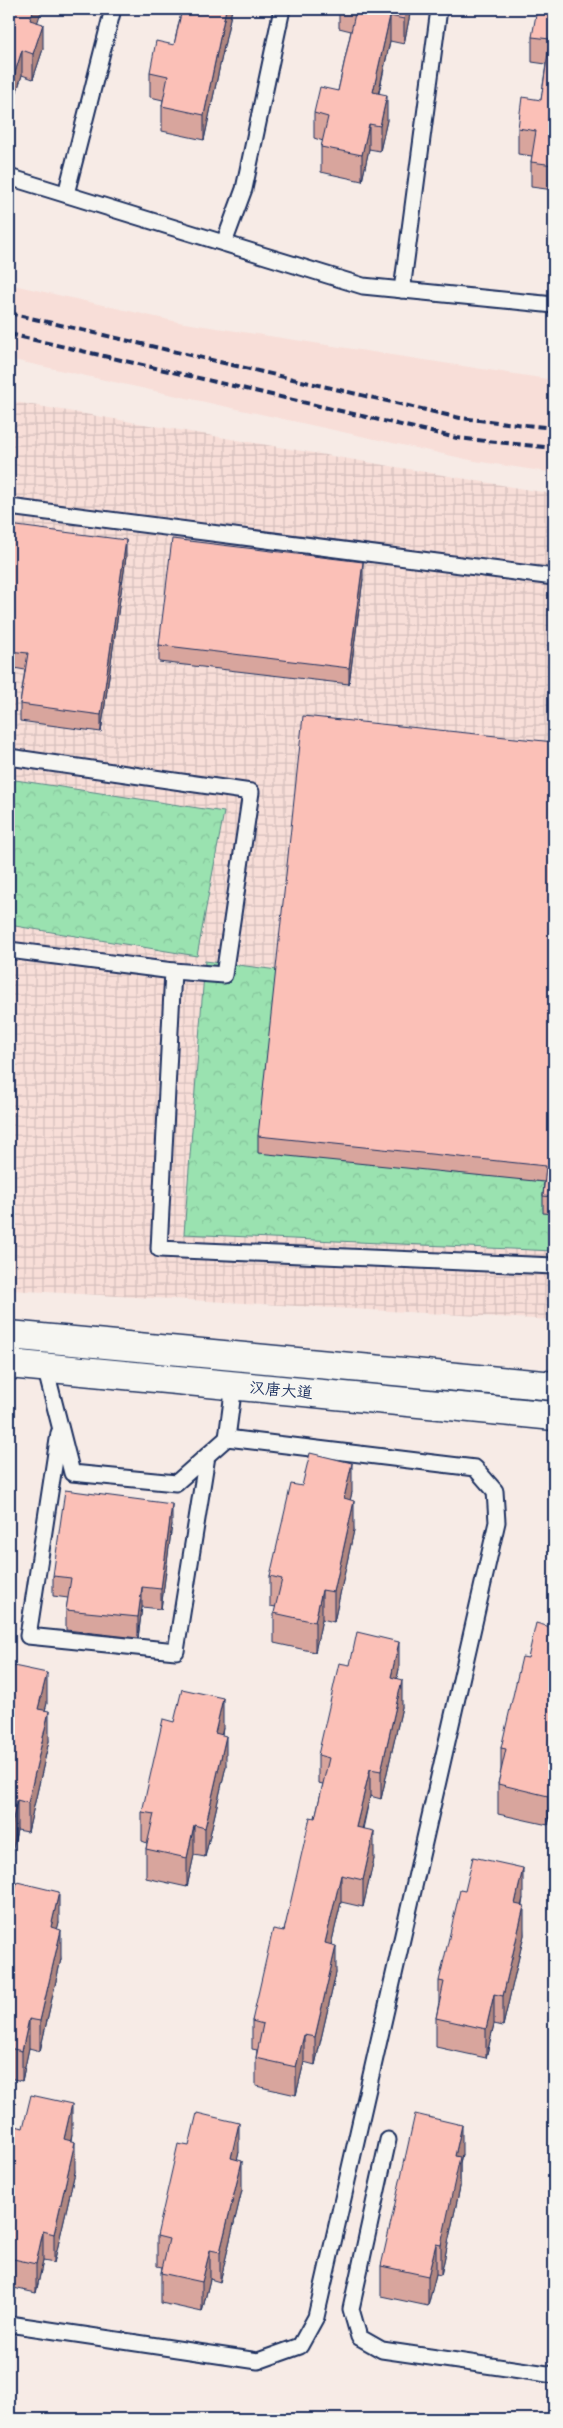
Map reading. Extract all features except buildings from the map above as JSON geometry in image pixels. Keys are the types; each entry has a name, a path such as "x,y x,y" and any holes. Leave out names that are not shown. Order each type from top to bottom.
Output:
{"main road":[{"name":"汉唐大道","path":"9,1335 554,1386"},
{"name":"汉唐大道","path":"9,1364 554,1416"}],"lane":[{"path":"66,194 113,9"},
{"path":"224,243 244,189 282,9"},
{"path":"402,290 439,9"},
{"path":"9,177 363,286 554,305"},
{"path":"9,507 554,577"},
{"path":"9,757 251,792 224,975 173,971 9,950"},
{"path":"173,971 158,1249 554,1266"},
{"path":"45,1367 72,1473 176,1483 227,1438 234,1385"},
{"path":"60,1427 28,1636 176,1651 207,1456"},
{"path":"9,2324 258,2360 300,2346 316,2317 497,1522 495,1491 476,1468 227,1438"},
{"path":"388,2140 351,2309 360,2337 382,2350 554,2375"}],"shaded area":[{"path":"9,284 178,322 554,380 554,473 475,461 9,359"},
{"path":"9,401 554,494 554,1320 9,1290"}],"green space":[{"path":"9,779 224,812 197,956 9,925"},
{"path":"205,961 294,972 554,1153 554,1251 184,1234"}],"railway":[{"path":"9,313 460,418 554,428"},
{"path":"9,334 457,438 554,448"}]}
